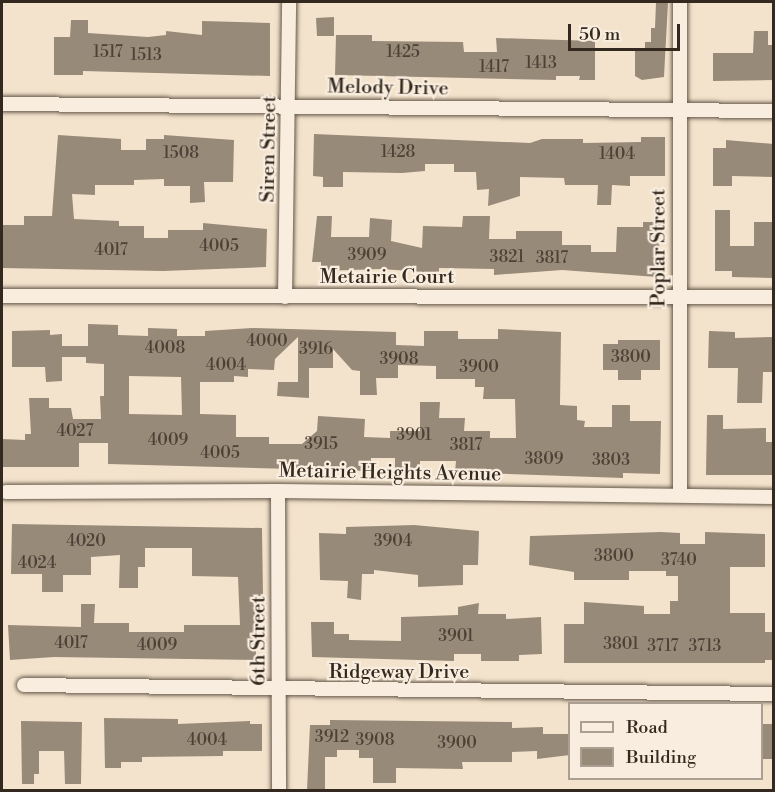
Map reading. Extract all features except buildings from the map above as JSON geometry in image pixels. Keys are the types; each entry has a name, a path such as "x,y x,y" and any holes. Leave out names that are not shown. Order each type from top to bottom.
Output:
{"street":[{"name":"Siren Street","path":"285,297 290,106 289,2"},
{"name":"Poplar Street","path":"680,2 678,110 680,495"},
{"name":"Melody Drive","path":"2,104 774,111"},
{"name":"Metairie Court","path":"2,296 679,295 774,297"},
{"name":"Metairie Heights Avenue","path":"6,492 278,491 774,497"},
{"name":"6th Street","path":"278,491 279,790"},
{"name":"Ridgeway Drive","path":"24,685 279,691 774,694"}]}
